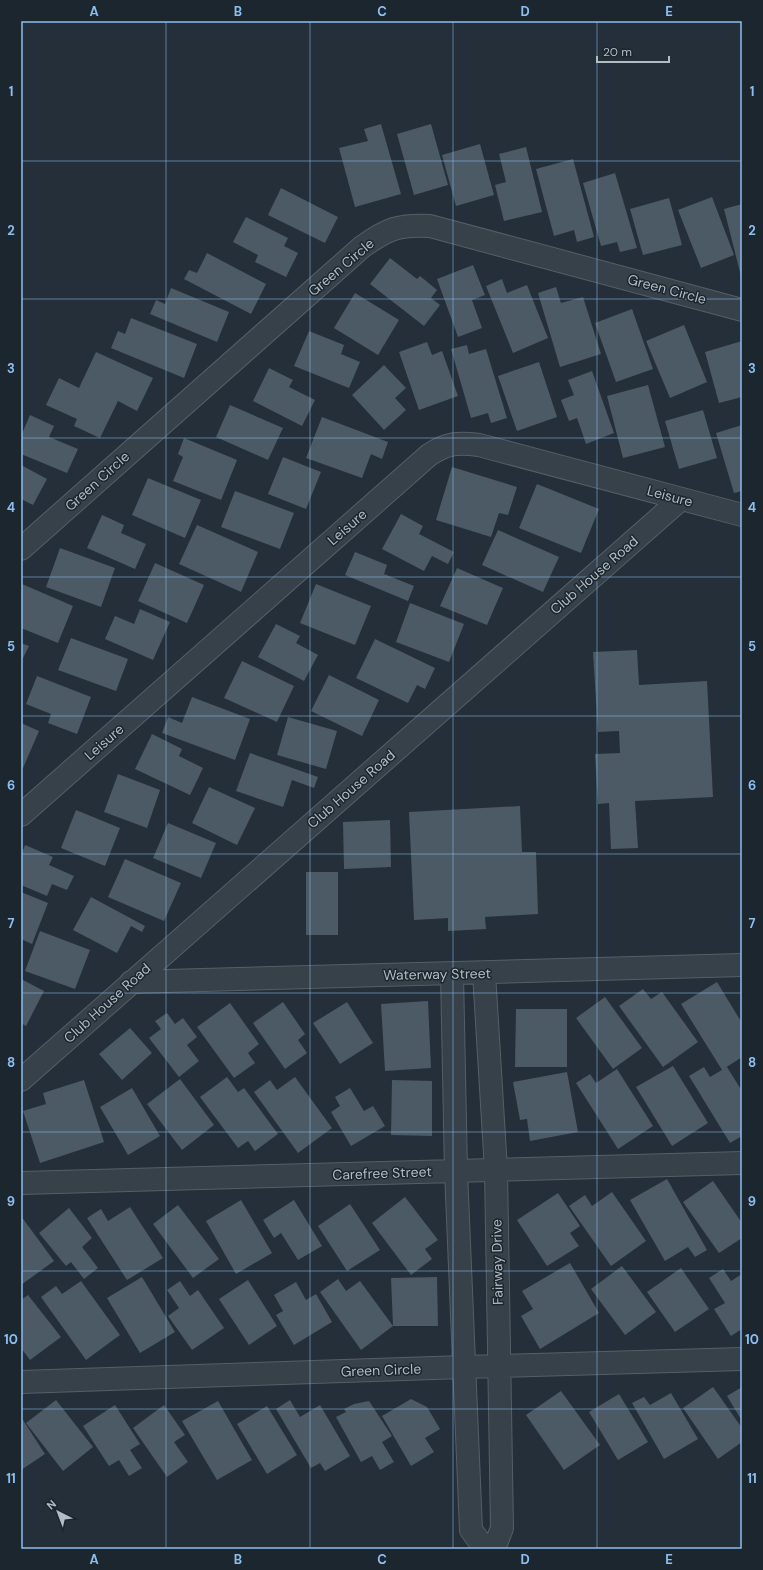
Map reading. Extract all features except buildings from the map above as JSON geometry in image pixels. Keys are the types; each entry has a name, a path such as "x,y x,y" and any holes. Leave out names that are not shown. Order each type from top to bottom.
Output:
{"street":[{"name":"Green Circle","path":"21,549 362,247 377,236 393,228 412,225 430,226 742,310"},
{"name":"Leisure","path":"21,815 429,455 440,448 464,442 478,445 742,515"},
{"name":"Club House Road","path":"21,1080 681,499"},
{"name":"Waterway Street","path":"131,982 742,965"},
{"name":"Fairway Drive","path":"484,973 496,1170 502,1528 494,1549"},
{"path":"452,974 456,1171 471,1530 485,1549"},
{"name":"Carefree Street","path":"21,1183 742,1162"},
{"name":"Green Circle","path":"21,1382 463,1367 742,1360"}]}
